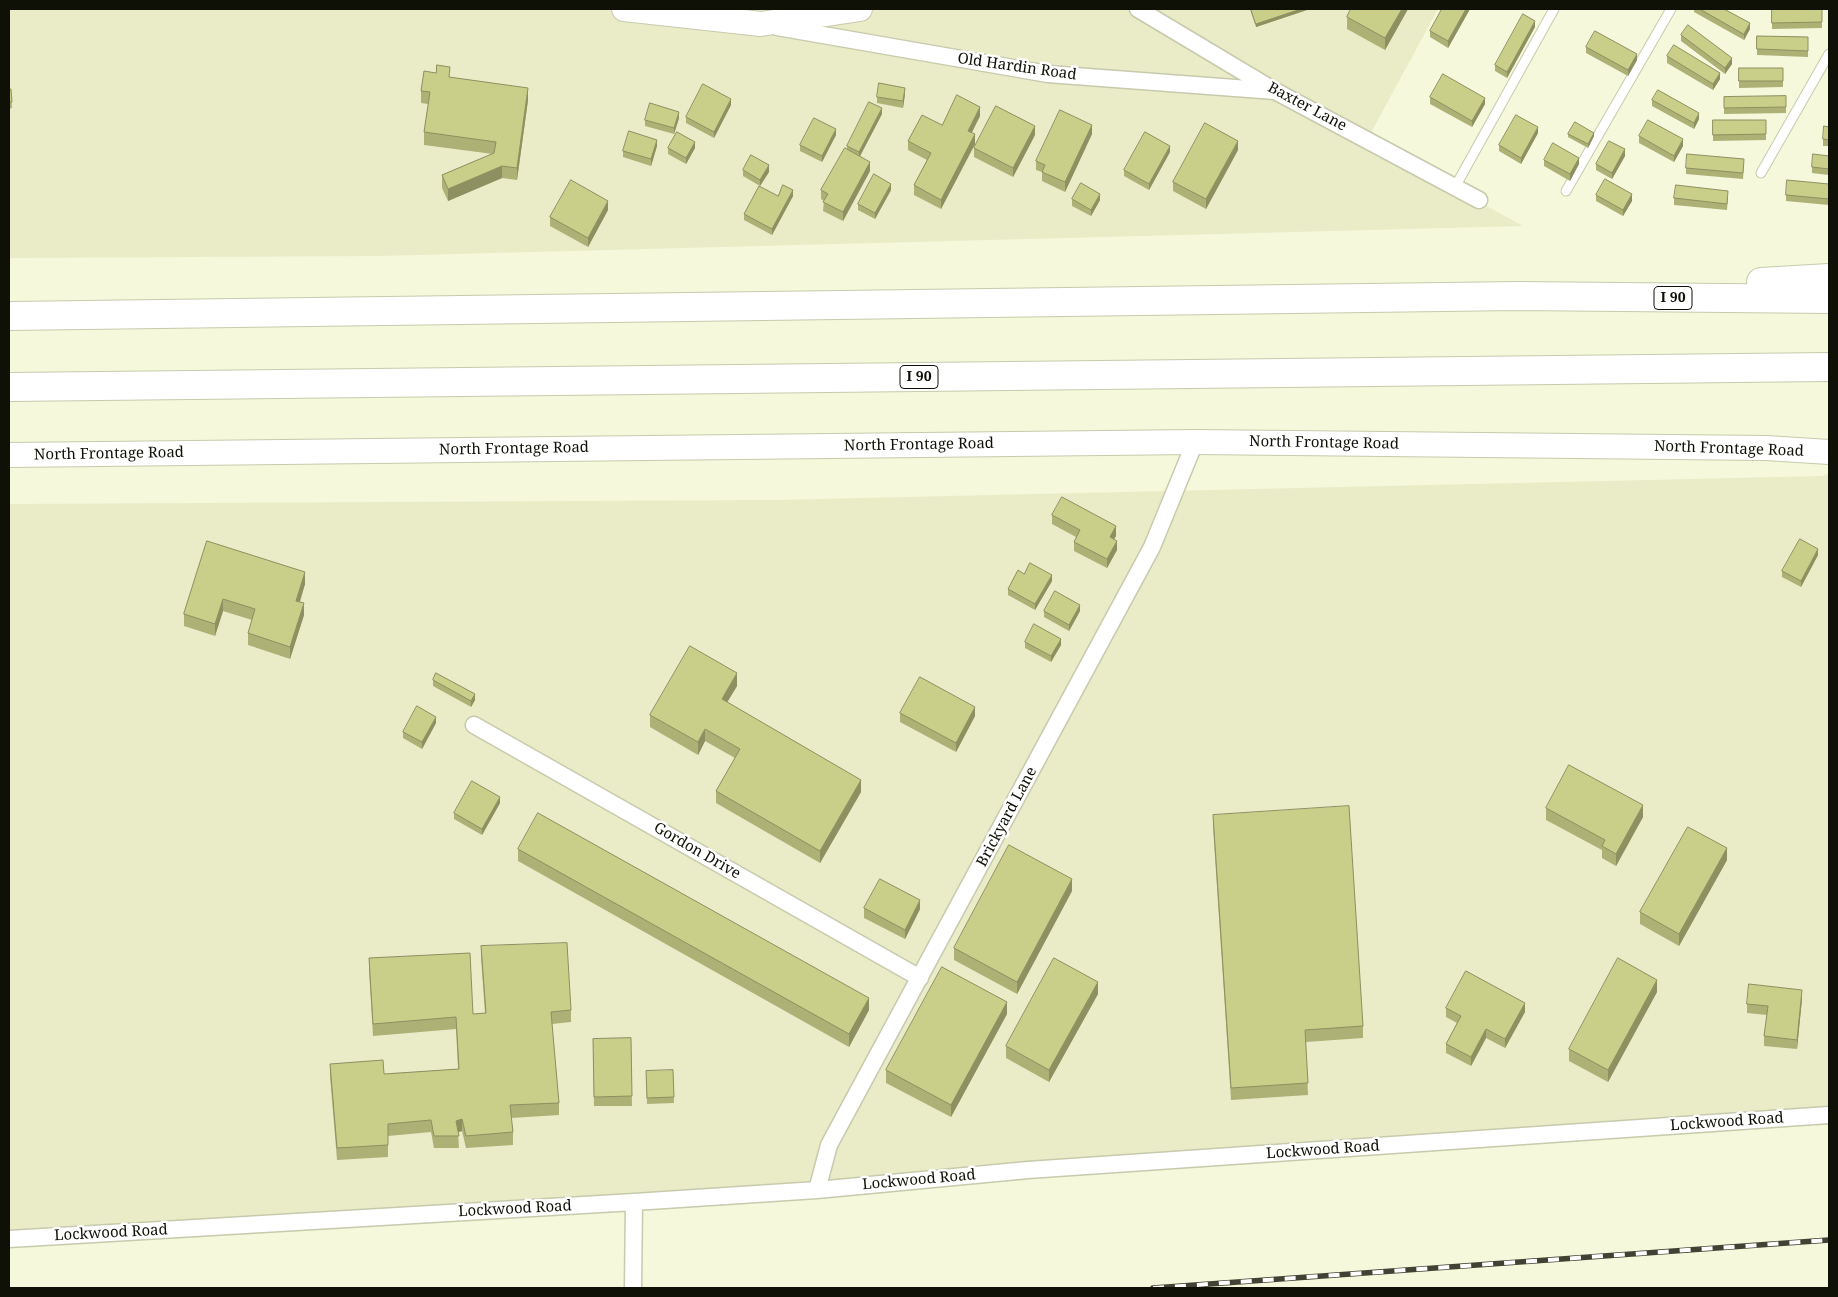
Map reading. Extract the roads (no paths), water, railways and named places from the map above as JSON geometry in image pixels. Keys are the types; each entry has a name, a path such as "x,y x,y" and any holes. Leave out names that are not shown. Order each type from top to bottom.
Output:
{"highway":[{"path":"1518,296 1829,278"},
{"name":"I 90","path":"9,316 1518,296 1829,299"},
{"name":"I 90","path":"9,387 1829,367"}],"street":[{"name":"Old Hardin Road","path":"624,9 761,24 1048,74 1275,91"},
{"name":"Old Hardin Road","path":"761,24 860,9"},
{"name":"Baxter Lane","path":"1138,9 1275,91 1479,200"},
{"name":"North Frontage Road","path":"9,455 1195,442 1766,448 1829,452"},
{"name":"Brickyard Lane","path":"817,1190 829,1145 1152,547 1195,442"},
{"name":"Gordon Drive","path":"474,724 920,978"},
{"name":"Lockwood Road","path":"9,1239 817,1190 1028,1170 1829,1115"},
{"path":"633,1288 634,1202"}],"lane":[{"path":"1455,187 1554,9"},
{"path":"1566,191 1671,9"},
{"path":"1761,173 1829,54"}],"railway":[{"path":"1153,1288 1829,1240"}]}
